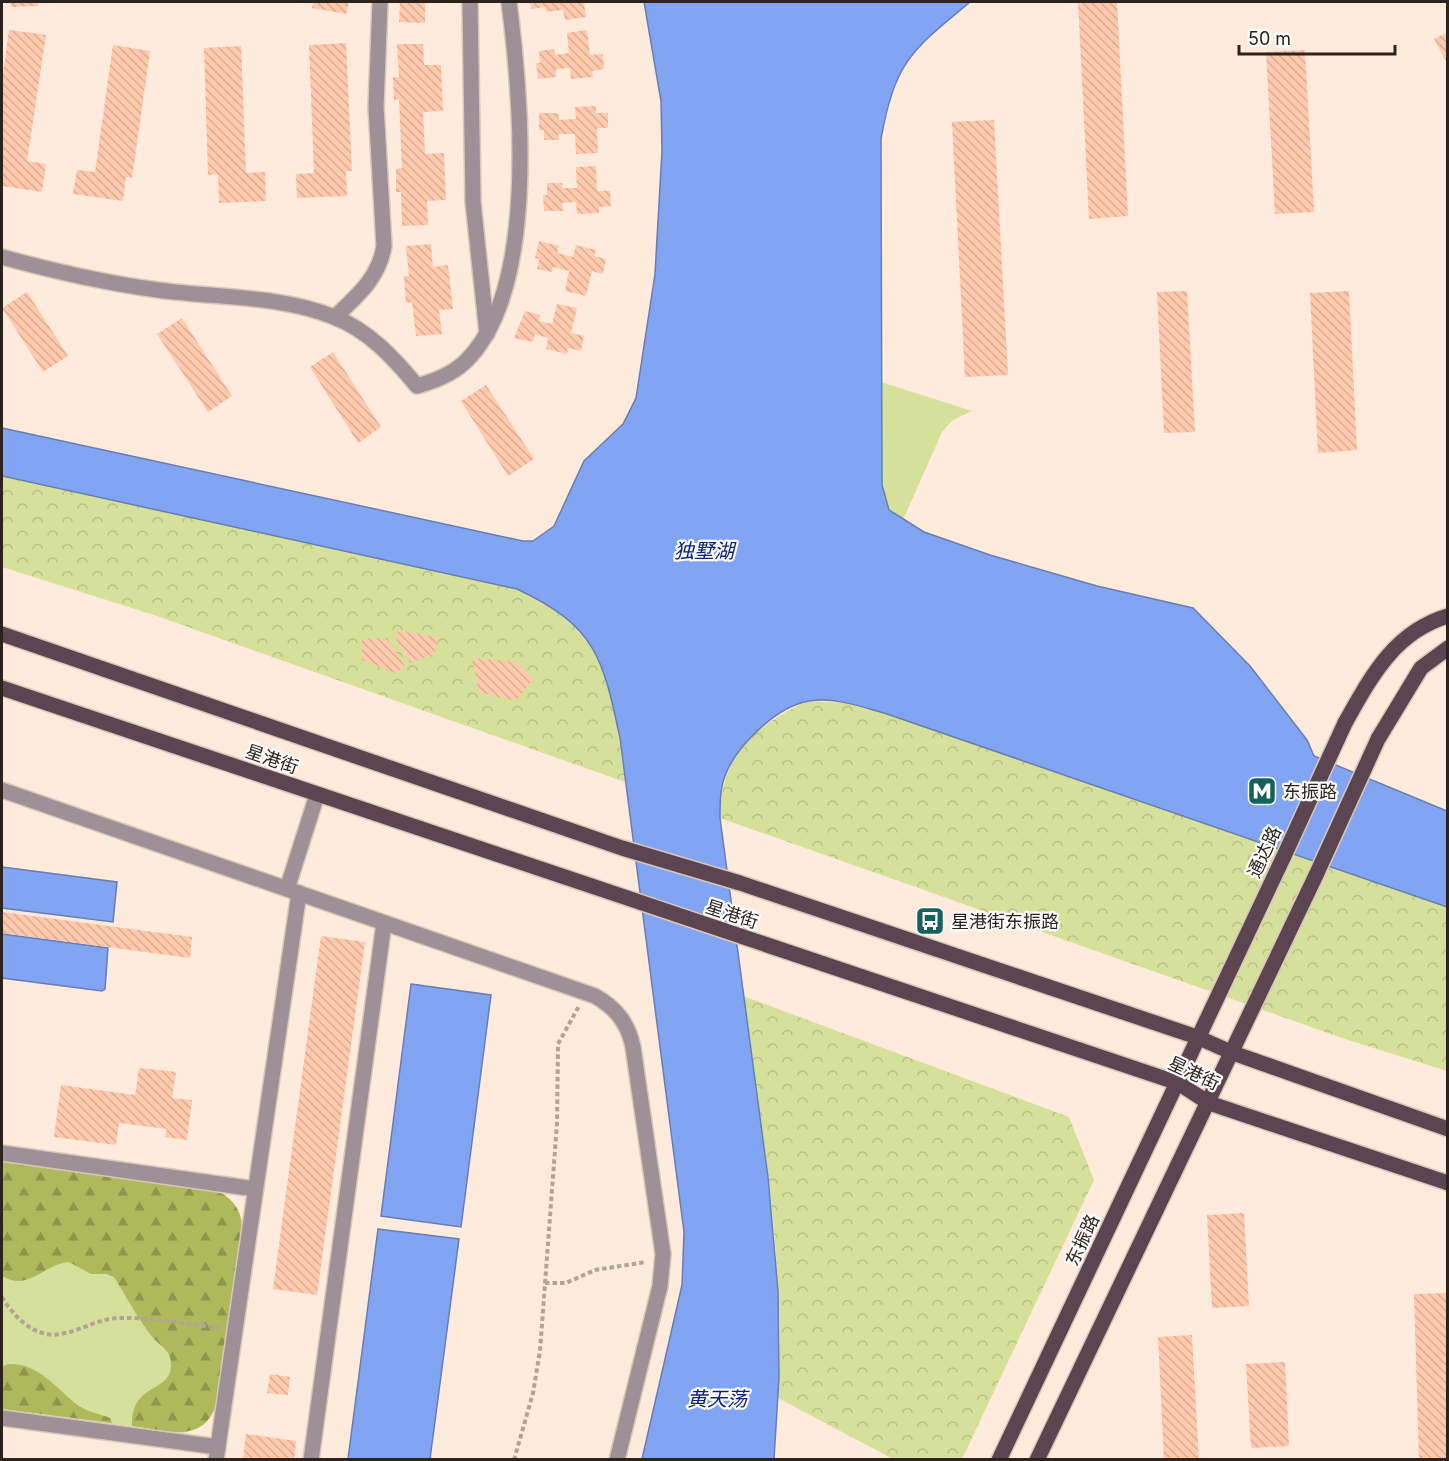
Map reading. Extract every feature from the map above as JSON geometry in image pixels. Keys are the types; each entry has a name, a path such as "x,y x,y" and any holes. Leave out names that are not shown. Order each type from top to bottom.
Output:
{"main road":[{"name":"通达路","path":"1197,1037 1346,723 1377,668 1394,647 1425,625 1448,616"},
{"name":"星港街","path":"2,634 622,848 740,883 1197,1037 1233,1053 1448,1129"},
{"path":"1037,1460 1233,1053 1378,739 1421,668 1448,648"},
{"name":"星港街","path":"2,688 1178,1083 1209,1103 1448,1183"},
{"name":"东振路","path":"999,1460 1178,1083 1197,1037"}],"street":[{"path":"335,317 371,281 382,258 384,246 376,117 380,2"},
{"path":"470,2 473,202 487,334"},
{"path":"2,258 86,278 158,290 283,303 335,317 380,345 417,387 450,374 465,363 487,334 502,303 509,278 517,208 518,107 509,2"},
{"path":"2,790 587,993 618,1012 631,1035 663,1260 660,1286 617,1460"},
{"path":"2,1418 217,1453 255,1188 293,891 317,795"},
{"path":"311,1460 384,923"},
{"path":"2,1153 255,1188"}],"path":[{"path":"514,1460 538,1371 557,1123 558,1044 587,993"},
{"path":"545,1283 566,1283 603,1268 663,1260"},
{"path":"2,1297 10,1310 25,1324 53,1335 100,1320 118,1318 235,1330"}],"green space":[{"path":"881,382 972,411 953,420 942,432 903,520 889,510 882,485"},
{"path":"2,476 517,589 548,606 571,624 589,645 601,667 610,692 625,782 154,615 2,567"},
{"path":"808,701 846,703 887,714 1447,907 1447,1071 1345,1039 720,818 726,777 744,745 772,721"},
{"path":"743,996 1069,1117 1094,1180 962,1459 893,1459 778,1398 779,1297 771,1196"},
{"path":"2,1162 220,1192 235,1206 240,1214 242,1225 216,1405 211,1417 203,1425 181,1433 2,1409"},
{"path":"2,1162 220,1192 235,1206 240,1214 242,1225 216,1405 210,1418 202,1426 181,1432 169,1432 132,1426 133,1412 138,1402 165,1380 170,1373 171,1360 166,1350 143,1324 114,1277 106,1274 91,1274 69,1262 20,1281 2,1276"},
{"path":"8,1364 19,1365 38,1372 79,1406 110,1418 112,1423 2,1409 2,1367"}],"water":[{"path":"644,2 970,2 920,46 909,59 893,91 881,139 882,485 889,510 924,532 990,555 1097,586 1193,608 1250,666 1307,740 1314,756 1447,811 1447,907 858,706 829,700 809,701 784,711 759,729 730,764 721,791 720,818 768,1177 778,1291 779,1377 774,1459 642,1459 682,1285 684,1232 620,738 601,665 592,647 580,631 543,603 517,589 2,476 2,428 523,541 533,541 554,526 584,461 623,424 636,398 655,274 662,151 661,101"},
{"path":"2,867 117,882 113,922 2,908"},
{"path":"2,934 108,948 105,989 102,991 2,978"},
{"path":"411,984 491,995 461,1227 381,1216"},
{"path":"378,1229 459,1239 430,1459 348,1459"}],"building":[{"path":"10,2 38,2 38,6 11,7"},
{"path":"313,2 349,2 346,14 312,8"},
{"path":"400,2 425,2 425,23 399,22"},
{"path":"530,2 584,2 586,17 565,20 563,10 546,12 546,7 531,9"},
{"path":"1078,2 1117,2 1128,216 1089,219"},
{"path":"9,30 46,35 27,161 46,164 42,192 2,186 2,81"},
{"path":"587,30 590,55 603,54 604,69 592,71 593,77 571,79 570,68 556,69 556,77 538,79 536,63 540,63 539,51 554,49 555,55 569,53 567,33"},
{"path":"1448,32 1448,65 1434,39"},
{"path":"346,43 352,171 346,171 347,196 297,198 296,174 314,173 309,45"},
{"path":"397,44 423,44 424,65 441,65 443,111 423,112 425,154 444,153 446,200 427,201 428,225 402,226 401,192 396,192 396,169 402,168 399,99 394,100 393,77 399,77"},
{"path":"113,45 150,51 132,178 126,177 123,201 73,194 77,170 95,172"},
{"path":"241,46 246,173 265,172 266,201 219,203 218,174 208,175 204,48"},
{"path":"1305,50 1314,212 1275,214 1266,52"},
{"path":"596,106 596,113 608,113 608,128 597,128 598,153 576,154 575,134 558,134 559,140 544,140 544,130 539,130 539,113 558,113 559,120 576,119 575,107"},
{"path":"994,120 1008,375 965,377 952,122"},
{"path":"596,166 597,191 610,191 611,206 599,207 599,213 577,214 576,202 562,203 563,211 544,211 543,195 547,195 547,183 562,183 562,188 577,188 576,167"},
{"path":"539,241 559,246 557,253 573,257 576,245 596,250 594,256 606,259 603,274 592,271 586,296 565,291 569,271 553,267 552,272 537,269 539,259 535,258"},
{"path":"431,244 433,267 448,265 453,309 439,310 442,334 416,336 412,302 406,303 404,276 409,276 406,246"},
{"path":"1187,291 1195,432 1164,433 1157,292"},
{"path":"1349,291 1357,450 1318,453 1310,293"},
{"path":"27,292 68,356 43,372 2,308"},
{"path":"557,304 577,308 571,333 584,336 581,351 568,348 567,354 546,349 548,338 535,334 533,342 514,338 525,311 540,315 539,321 552,324"},
{"path":"182,318 232,396 208,412 157,334"},
{"path":"333,352 381,427 358,443 310,367"},
{"path":"486,385 534,459 508,476 461,401"},
{"path":"398,630 439,638 434,654 410,663 396,639"},
{"path":"387,638 405,667 395,673 362,660 362,639"},
{"path":"472,658 516,662 533,679 516,701 479,692"},
{"path":"2,912 192,937 190,958 2,933"},
{"path":"321,936 365,942 317,1295 273,1289"},
{"path":"139,1068 176,1072 172,1098 192,1100 187,1140 165,1137 167,1129 119,1123 116,1145 54,1137 61,1085 135,1095"},
{"path":"1244,1213 1249,1306 1212,1308 1207,1215"},
{"path":"1448,1293 1448,1460 1419,1460 1414,1294"},
{"path":"1192,1335 1199,1460 1164,1460 1158,1337"},
{"path":"1285,1362 1289,1446 1251,1448 1246,1364"},
{"path":"270,1374 290,1377 288,1395 267,1393"},
{"path":"246,1434 296,1441 294,1460 243,1460"}],"place":[{"name":"东振路","path":"1262,791"},
{"name":"星港街东振路","path":"930,921"}],"water label":[{"name":"独墅湖","path":"704,551"},
{"name":"黄天荡","path":"717,1399"}]}
